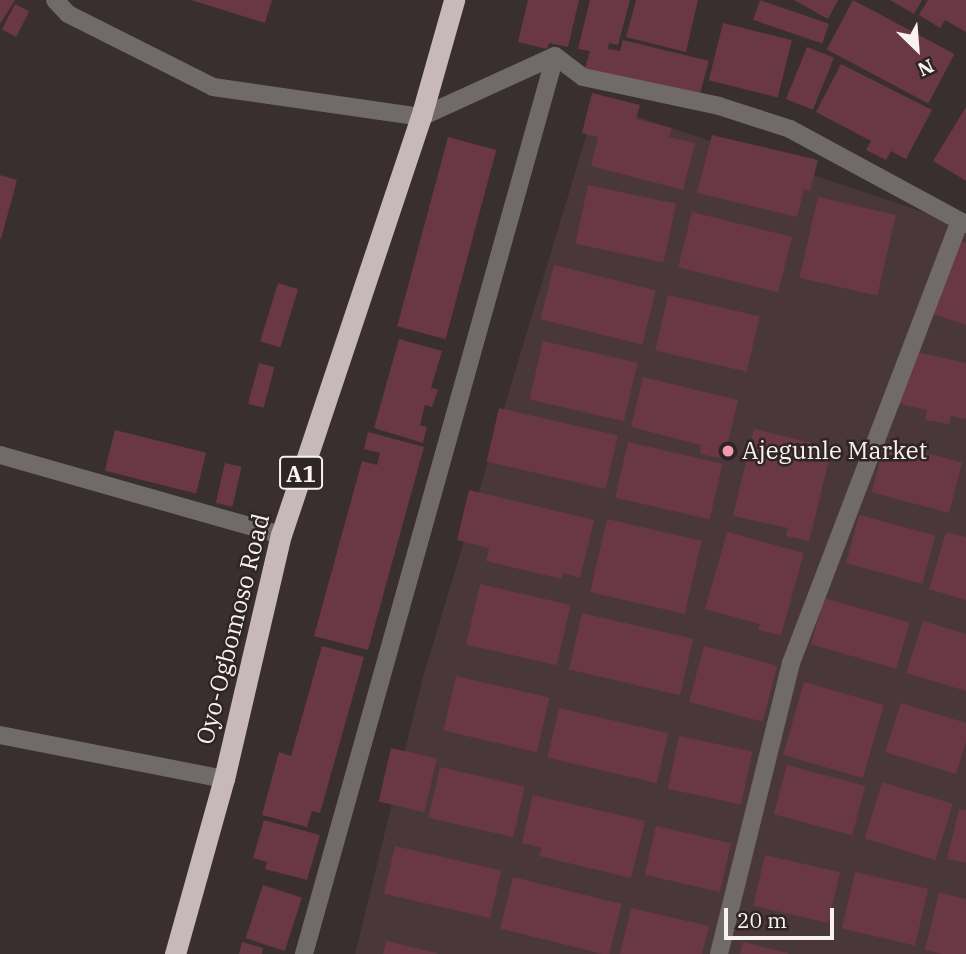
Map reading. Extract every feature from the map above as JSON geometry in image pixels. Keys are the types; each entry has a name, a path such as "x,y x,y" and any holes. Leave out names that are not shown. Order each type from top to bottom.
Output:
{"highway":[{"name":"Oyo-Ogbomoso Road","path":"175,954 224,779 281,535 421,117 454,0"}],"street":[{"path":"55,0 68,14 213,87 421,117 555,56"},
{"path":"555,56 583,77 719,106 790,129 963,223 791,663 719,954"},
{"path":"304,954 555,56"},
{"path":"0,455 281,535"},
{"path":"0,735 224,779"}],"shaded area":[{"name":"Ajegunle Market","path":"596,103 966,226 966,954 355,954 423,677"}],"building":[{"path":"0,0 15,0 0,24"},
{"path":"191,0 272,0 265,23"},
{"path":"528,0 579,0 568,47 549,43 547,49 518,42"},
{"path":"590,0 630,0 618,45 609,43 608,49 620,51 623,40 709,61 699,97 585,69 590,51 578,49"},
{"path":"636,0 698,0 686,52 626,37"},
{"path":"760,0 829,24 822,44 753,20"},
{"path":"794,0 838,0 828,19"},
{"path":"853,0 955,54 928,103 827,49"},
{"path":"890,0 922,0 914,14"},
{"path":"928,0 966,0 966,32 945,20 940,28 919,15"},
{"path":"15,4 29,11 16,37 2,30"},
{"path":"723,23 792,40 778,97 709,80"},
{"path":"807,47 834,58 813,110 786,99"},
{"path":"841,64 932,110 906,159 891,151 886,160 866,150 871,141 816,112"},
{"path":"592,93 640,105 636,119 672,128 669,137 695,143 683,190 591,166 598,137 582,133"},
{"path":"966,107 966,181 933,161"},
{"path":"712,135 818,160 810,191 804,189 797,217 697,193"},
{"path":"448,137 496,150 446,339 397,326"},
{"path":"0,175 17,180 1,239 0,239"},
{"path":"588,185 676,204 664,262 576,244"},
{"path":"818,197 896,215 877,296 799,278"},
{"path":"692,212 792,237 778,292 678,267"},
{"path":"949,237 966,243 966,325 922,310"},
{"path":"554,265 656,290 642,345 540,319"},
{"path":"278,283 298,289 280,347 260,341"},
{"path":"668,295 760,316 747,372 655,351"},
{"path":"399,339 442,351 431,388 438,389 432,407 425,405 420,425 427,427 423,443 374,428"},
{"path":"543,341 638,363 624,421 530,399"},
{"path":"908,350 966,363 966,419 951,416 949,424 925,420 927,410 896,403"},
{"path":"259,363 274,367 264,408 248,404"},
{"path":"643,377 738,400 724,459 700,454 701,445 631,427"},
{"path":"499,408 618,435 606,489 487,462"},
{"path":"754,429 832,448 809,541 786,536 788,528 733,516"},
{"path":"115,430 206,453 196,493 105,471"},
{"path":"368,432 424,447 368,650 314,636 362,461 377,465 380,453 364,449"},
{"path":"628,442 723,464 710,519 615,498"},
{"path":"885,442 962,463 949,513 872,492"},
{"path":"225,463 242,467 232,507 216,503"},
{"path":"469,490 594,520 580,578 563,573 562,579 486,561 489,548 457,540"},
{"path":"859,515 935,535 922,584 846,563"},
{"path":"607,519 702,541 685,614 590,592"},
{"path":"727,532 804,553 781,635 758,630 760,624 705,609"},
{"path":"946,532 966,537 966,600 929,589"},
{"path":"480,584 571,605 557,665 466,644"},
{"path":"824,598 910,623 896,669 811,644"},
{"path":"582,613 693,639 680,695 569,670"},
{"path":"923,621 966,634 966,691 906,673"},
{"path":"322,646 364,657 320,813 312,811 307,827 262,815 279,752 291,756"},
{"path":"704,646 777,666 762,722 689,702"},
{"path":"456,676 550,698 537,752 443,731"},
{"path":"804,682 884,705 863,778 783,755"},
{"path":"901,703 966,723 966,742 956,774 885,752"},
{"path":"559,708 668,733 657,783 548,758"},
{"path":"679,736 752,752 741,804 668,789"},
{"path":"391,748 437,759 424,812 379,802"},
{"path":"787,765 865,786 852,835 774,814"},
{"path":"440,767 525,787 513,837 428,818"},
{"path":"882,782 953,804 936,860 865,838"},
{"path":"533,795 645,821 631,878 539,856 542,848 522,843"},
{"path":"959,809 966,810 966,863 947,859"},
{"path":"264,820 320,835 307,880 265,869 267,862 253,858"},
{"path":"656,826 731,843 720,892 645,875"},
{"path":"395,846 501,871 490,918 384,894"},
{"path":"765,855 840,872 828,923 753,906"},
{"path":"855,872 928,889 915,945 842,929"},
{"path":"513,877 622,904 609,954 500,928"},
{"path":"263,885 302,898 285,951 246,938"},
{"path":"939,892 966,899 966,954 942,954 925,950"},
{"path":"631,908 709,926 702,954 620,954"},
{"path":"386,941 437,953 437,954 383,954"},
{"path":"242,942 263,948 262,954 239,954"},
{"path":"743,942 788,953 788,954 740,954"}],"place":[{"name":"Ajegunle Market","path":"728,451"}]}
